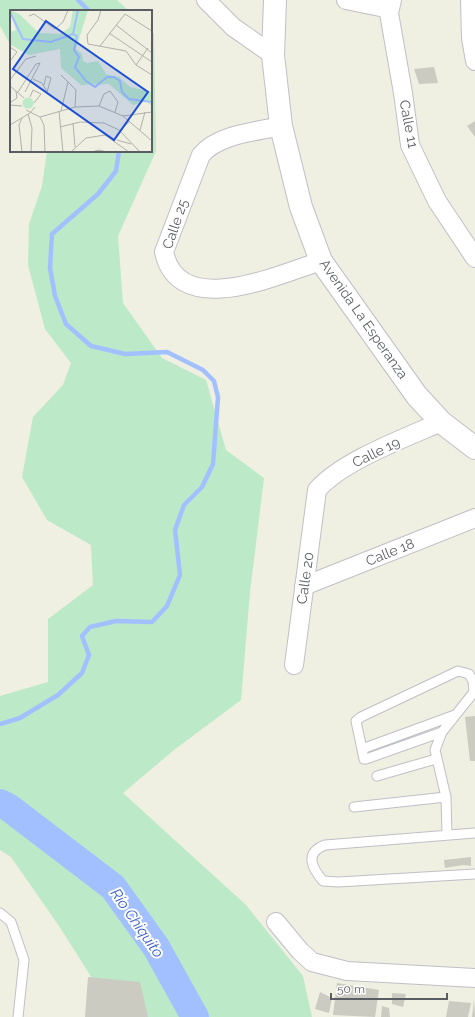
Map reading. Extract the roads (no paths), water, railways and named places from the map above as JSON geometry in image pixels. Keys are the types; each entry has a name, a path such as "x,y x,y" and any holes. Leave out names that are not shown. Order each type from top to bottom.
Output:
{"street":[{"path":"206,0 233,26 273,56"},
{"name":"Avenida La Esperanza","path":"275,0 273,56 281,126 300,207 321,261 417,396 441,422 475,448"},
{"path":"346,0 391,4"},
{"name":"Calle 11","path":"391,4 389,13 403,92 410,145 437,201 475,258"},
{"path":"468,5 475,62"},
{"name":"Calle 25","path":"281,126 234,136 207,148 200,156 164,252 166,264 173,274 187,284 203,288 217,288 258,283 321,261"},
{"name":"Calle 19","path":"317,490 327,479 356,461 441,422"},
{"name":"Calle 20","path":"294,665 317,490"},
{"name":"Calle 18","path":"304,586 475,518"},
{"path":"276,922 300,951 312,962 348,971 475,978"}],"lane":[{"path":"442,732 364,759 357,719 458,671 464,671 469,674 473,681 474,692 442,732 435,750 446,798 447,835"},
{"path":"362,749 456,714"},
{"path":"377,776 436,759"},
{"path":"354,807 446,798"},
{"path":"475,833 325,845 317,848 313,855 312,863 314,870 323,881 338,882 475,874"},
{"path":"0,913 10,922 24,960 18,1017"}],"waterway":[{"path":"78,0 88,10"},
{"path":"0,724 20,718 58,695 82,673 89,655 82,636 90,627 116,621 152,622 167,606 180,575 175,530 184,505 202,487 213,464 218,397 214,381 203,370 167,352 125,354 91,346 66,324 55,296 50,268 52,234 98,194 116,171 119,152"},
{"name":"Río Chiquito","path":"0,803 8,807 113,887 156,947 195,1017"}]}
